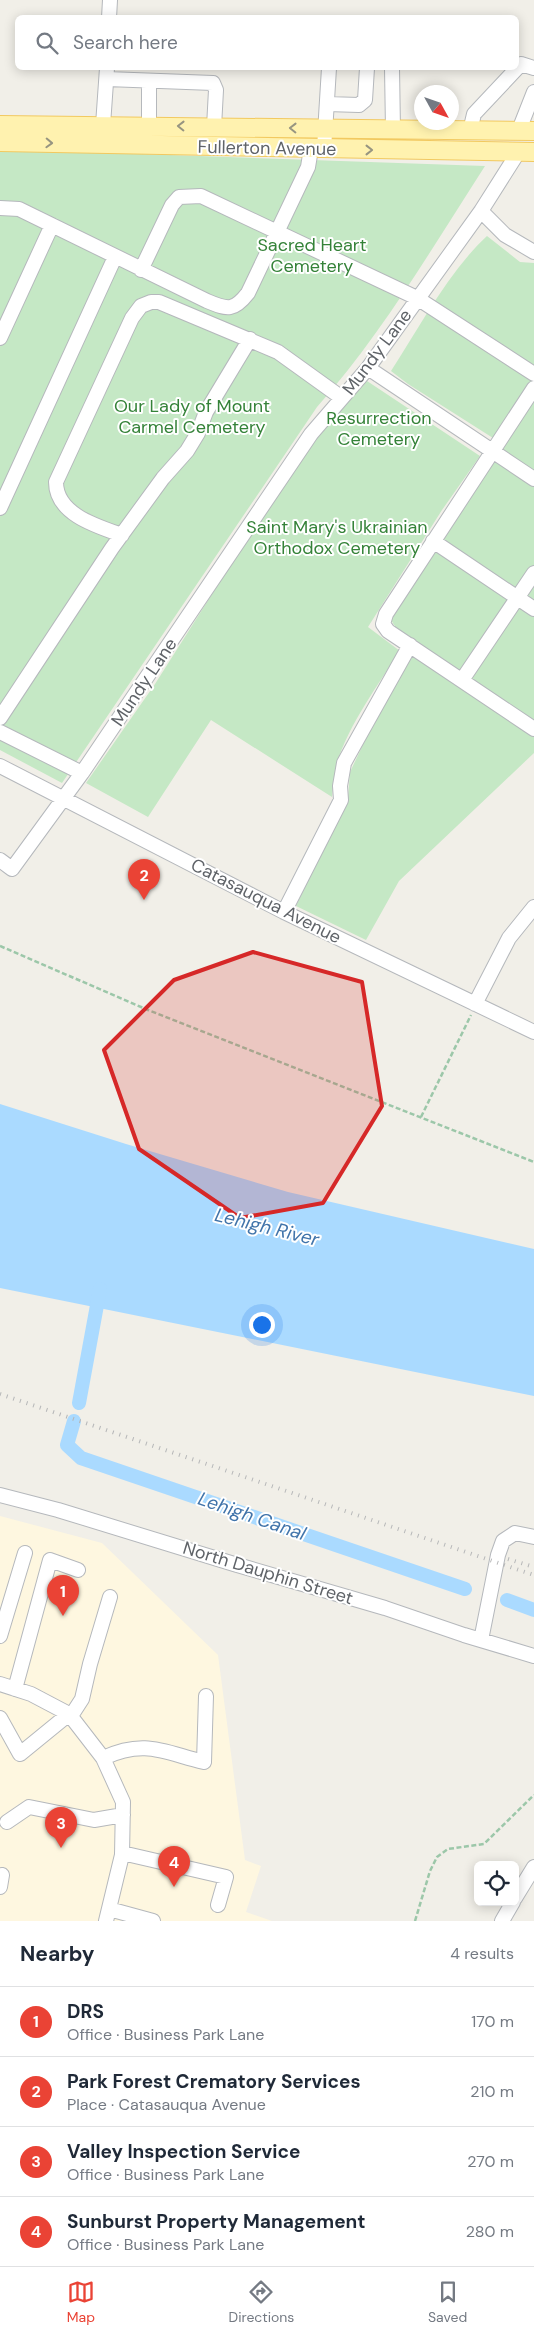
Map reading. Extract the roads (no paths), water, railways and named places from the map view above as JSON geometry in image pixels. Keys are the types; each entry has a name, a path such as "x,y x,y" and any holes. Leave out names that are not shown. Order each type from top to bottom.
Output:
{"main road":[{"name":"Fullerton Avenue","path":"0,125 470,131 526,130"},
{"name":"Fullerton Avenue","path":"0,142 318,149 526,151"}],"street":[{"path":"109,15 110,0"},
{"path":"519,66 521,64 534,68"},
{"path":"0,208 19,209 221,308 232,308 239,305 248,293 318,149 326,129 329,70"},
{"path":"327,104 359,106 365,100 367,70"},
{"path":"392,70 393,130"},
{"path":"470,131 474,114 515,70"},
{"path":"103,125 107,73 149,80 213,83 216,90 214,127"},
{"path":"149,80 149,126"},
{"path":"526,130 534,92"},
{"name":"Mundy Lane","path":"0,860 12,869 62,797 82,773 311,434 368,368 480,211 526,151"},
{"path":"141,270 172,205 179,197 201,196 417,298 534,374"},
{"path":"480,211 505,235 534,252"},
{"path":"0,338 52,226"},
{"path":"0,508 115,257"},
{"path":"122,535 94,525 71,511 56,493 56,482 137,310 146,303 158,302 288,358 342,398"},
{"path":"0,718 122,535 198,433 206,412 250,340"},
{"path":"368,368 534,479"},
{"path":"534,388 386,614 383,624 388,631 534,728"},
{"path":"433,541 534,609"},
{"path":"462,680 534,573"},
{"path":"284,912 341,800 340,786 344,764 410,645"},
{"path":"0,732 82,773"},
{"name":"Catasauqua Avenue","path":"0,766 284,912 534,1032"},
{"path":"475,1004 509,938 534,907"},
{"name":"North Dauphin Street","path":"0,1495 58,1510 385,1608 534,1656"},
{"path":"481,1640 496,1562 503,1541 514,1533 534,1537"},
{"path":"0,1636 25,1553"},
{"path":"15,1689 50,1560 78,1570"},
{"path":"0,1718 20,1754 70,1715 82,1699 90,1664 110,1597"},
{"path":"0,1684 32,1694 70,1715 104,1758 123,1802 122,1852 107,1915 153,1921"},
{"path":"104,1758 123,1749 144,1746 204,1762 206,1696"},
{"path":"7,1822 29,1807 94,1820 123,1815"},
{"path":"122,1852 226,1877 218,1905"},
{"path":"519,1892 534,1868"},
{"path":"502,1921 511,1906"}],"water":[{"name":"Lehigh River","path":"0,1104 288,1192 534,1249 534,1396 0,1288"}],"waterway":[{"name":"Lehigh Canal","path":"79,1403 100,1289"},
{"name":"Lehigh Canal","path":"74,1421 67,1445 81,1458 465,1589"},
{"name":"Lehigh Canal","path":"507,1600 534,1610"}],"railway":[{"path":"0,1394 534,1575"},
{"path":"508,1559 534,1567"}],"place":[{"name":"Park Forest Crematory Services","path":"144,900"},
{"name":"DRS","path":"63,1616"},
{"name":"Valley Inspection Service","path":"61,1848"},
{"name":"Sunburst Property Management","path":"174,1887"}],"park label":[{"name":"Sacred Heart Cemetery","path":"312,255"},
{"name":"Our Lady of Mount Carmel Cemetery","path":"192,416"},
{"name":"Resurrection Cemetery","path":"379,428"},
{"name":"Saint Mary's Ukrainian Orthodox Cemetery","path":"337,537"}]}
